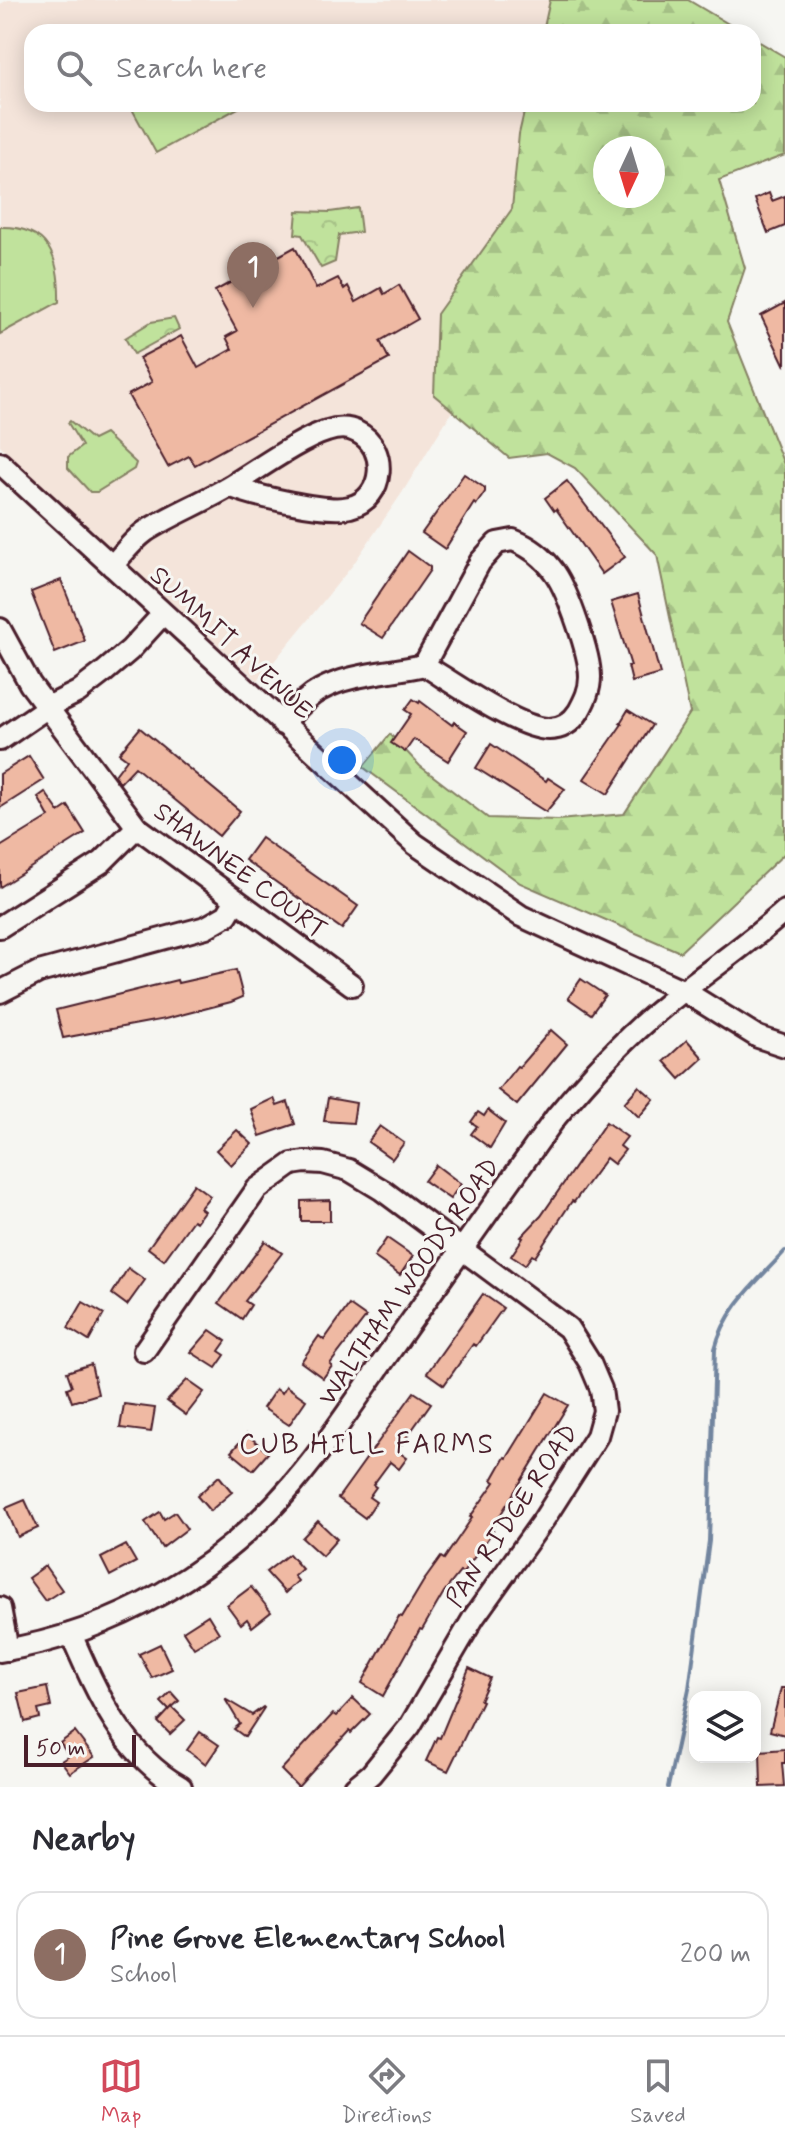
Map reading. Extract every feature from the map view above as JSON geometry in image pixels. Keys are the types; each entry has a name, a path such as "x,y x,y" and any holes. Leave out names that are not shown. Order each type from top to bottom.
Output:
{"street":[{"path":"112,566 146,531 316,436 337,429 358,432 374,449 379,460 377,484 369,496 349,508 255,496 230,486"},
{"name":"SUMMIT AVENUE","path":"0,463 162,615 415,844 521,916 684,991 758,1037 785,1046"},
{"path":"282,724 307,699 330,686 363,676 424,665 507,714 547,729 562,727 575,717 587,699 590,677 587,657 565,591 556,574 530,547 513,540 497,543 480,562 424,665"},
{"path":"0,740 48,707 78,692 104,672 130,650 162,615"},
{"name":"SHAWNEE COURT","path":"0,629 30,684 137,827 352,985"},
{"path":"0,927 102,862 137,827"},
{"path":"0,992 39,972 206,927 227,915 236,900"},
{"name":"WALTHAM WOODS ROAD","path":"4,1650 71,1634 106,1621 167,1591 234,1544 265,1515 321,1450 581,1086 632,1033 785,911"},
{"name":"PAN RIDGE ROAD","path":"144,1351 257,1189 292,1164 323,1163 349,1170 568,1328 590,1363 601,1389 604,1411 597,1436 447,1658 410,1726 371,1774 356,1787"},
{"path":"0,1608 4,1650"},
{"path":"71,1634 98,1695 113,1720 139,1754 181,1787"}],"shaded area":[{"path":"8,0 610,0 605,24 24,24 24,112 579,112 465,390 402,493 352,566 258,681 27,473 0,445 0,4"}],"green space":[{"path":"550,0 688,0 728,24 545,24"},
{"path":"761,43 785,57 785,155 719,180 745,268 727,322 785,467 785,853 680,952 520,883 363,767 390,734 420,766 488,818 558,820 624,814 690,713 657,555 575,468 547,453 509,458 434,395 437,314 512,209 524,112 761,112"},
{"path":"134,112 231,112 156,153"},
{"path":"358,208 361,232 339,235 335,262 321,268 302,235 295,234 297,211 330,212"},
{"path":"0,227 30,232 49,248 57,272 59,302 0,334"},
{"path":"174,318 179,329 134,354 125,338 151,322"},
{"path":"70,421 93,440 105,434 136,463 134,469 97,492 90,492 68,468 68,457 82,446 68,423"}],"building":[{"path":"769,193 772,201 785,196 785,226 768,233 755,199"},
{"path":"295,247 316,289 338,278 344,289 348,286 356,302 381,288 384,294 399,285 418,319 380,341 389,359 195,465 189,456 168,467 128,395 152,382 139,358 181,336 198,368 232,349 226,337 237,331 215,291"},
{"path":"785,303 785,366 761,316"},
{"path":"464,474 485,488 485,492 476,505 474,503 445,549 422,533"},
{"path":"567,481 625,557 602,574 545,498"},
{"path":"408,551 430,570 383,638 359,623"},
{"path":"61,580 85,641 55,653 31,592"},
{"path":"638,594 660,674 632,682 628,666 631,666 611,602"},
{"path":"413,699 452,725 454,722 467,731 448,761 414,739 405,752 391,743 411,714 405,710"},
{"path":"628,710 652,725 608,794 584,779 622,724"},
{"path":"140,728 240,811 219,836 135,767 120,783 115,775 127,759 119,753"},
{"path":"491,744 546,781 548,778 565,789 546,812 476,768"},
{"path":"29,756 44,780 0,808 0,774"},
{"path":"45,792 59,812 68,806 85,833 0,887 0,847 49,817 38,797"},
{"path":"261,838 358,906 342,929 245,860"},
{"path":"236,970 243,997 231,1002 165,1019 63,1038 56,1010 177,980 178,983"},
{"path":"581,979 605,995 591,1014 568,998"},
{"path":"551,1030 567,1044 517,1105 498,1090"},
{"path":"687,1040 703,1058 680,1079 664,1061"},
{"path":"639,1086 654,1099 639,1117 624,1103"},
{"path":"274,1098 277,1106 288,1102 295,1124 260,1136 251,1109"},
{"path":"328,1098 356,1103 353,1123 324,1121"},
{"path":"488,1110 505,1123 490,1148 471,1134 477,1126 471,1122 478,1112 484,1116"},
{"path":"606,1122 627,1137 620,1146 625,1150 614,1164 606,1158 572,1201 535,1257 532,1255 525,1265 511,1256 521,1237 541,1216"},
{"path":"380,1126 404,1143 392,1159 368,1142"},
{"path":"237,1130 252,1144 231,1165 216,1150"},
{"path":"436,1165 461,1184 450,1199 424,1181"},
{"path":"194,1184 210,1196 200,1208 204,1211 196,1222 193,1220 164,1260 148,1248"},
{"path":"330,1200 330,1221 301,1221 301,1201"},
{"path":"387,1238 413,1256 400,1275 374,1257"},
{"path":"265,1241 282,1253 245,1301 251,1305 242,1319 219,1303"},
{"path":"128,1268 145,1280 127,1305 112,1294"},
{"path":"483,1294 503,1308 444,1385 427,1373"},
{"path":"83,1302 104,1314 89,1341 68,1328"},
{"path":"349,1305 366,1317 323,1378 301,1362 319,1336 324,1340"},
{"path":"210,1330 226,1341 219,1351 225,1355 216,1368 191,1352"},
{"path":"91,1364 98,1394 72,1402 67,1388 72,1386 67,1372"},
{"path":"187,1380 204,1392 186,1415 167,1401"},
{"path":"286,1386 306,1400 289,1425 263,1408 276,1389 282,1393"},
{"path":"414,1392 431,1403 397,1451 407,1458 399,1469 390,1462 373,1485 376,1487 369,1497 376,1502 365,1518 338,1498"},
{"path":"547,1393 568,1405 493,1531 463,1573 460,1572 444,1592 420,1629 383,1696 362,1683 399,1616 402,1617 423,1582 441,1557 444,1559 472,1518 495,1482 492,1480 505,1457"},
{"path":"124,1404 155,1408 151,1432 120,1428"},
{"path":"247,1434 268,1453 253,1470 231,1452"},
{"path":"219,1476 232,1492 210,1511 197,1496"},
{"path":"25,1500 38,1528 18,1537 6,1508"},
{"path":"160,1512 164,1519 175,1512 187,1529 162,1548 145,1522"},
{"path":"318,1521 337,1539 322,1556 302,1538"},
{"path":"126,1545 136,1562 110,1576 101,1558"},
{"path":"289,1554 302,1569 294,1576 298,1581 285,1593 266,1572"},
{"path":"45,1566 62,1590 45,1601 28,1578"},
{"path":"251,1587 271,1612 252,1627 247,1619 241,1624 227,1605"},
{"path":"208,1615 219,1633 194,1648 183,1631"},
{"path":"160,1644 172,1669 152,1678 139,1654"},
{"path":"469,1668 490,1678 448,1771 426,1761 437,1737 440,1738"},
{"path":"47,1687 51,1707 38,1710 40,1718 25,1722 18,1693"},
{"path":"781,1688 785,1688 785,1735 770,1731"},
{"path":"171,1692 179,1701 169,1710 161,1702"},
{"path":"353,1698 370,1714 351,1733 349,1731 298,1787 281,1770 333,1714 336,1716"},
{"path":"225,1699 252,1715 264,1708 245,1737 234,1729 240,1724"},
{"path":"172,1707 185,1720 170,1734 158,1722"},
{"path":"75,1732 94,1757 70,1773 61,1761 69,1756 60,1743"},
{"path":"200,1732 219,1745 206,1764 187,1750"},
{"path":"785,1749 785,1763 782,1763 784,1786 761,1787 761,1751"}],"waterway":[{"path":"668,1787 689,1689 709,1541 715,1349 734,1308 785,1251"}],"place":[{"name":"Pine Grove Elementary School","path":"253,308"}],"district":[{"name":"CUB HILL FARMS","path":"367,1443"}]}
